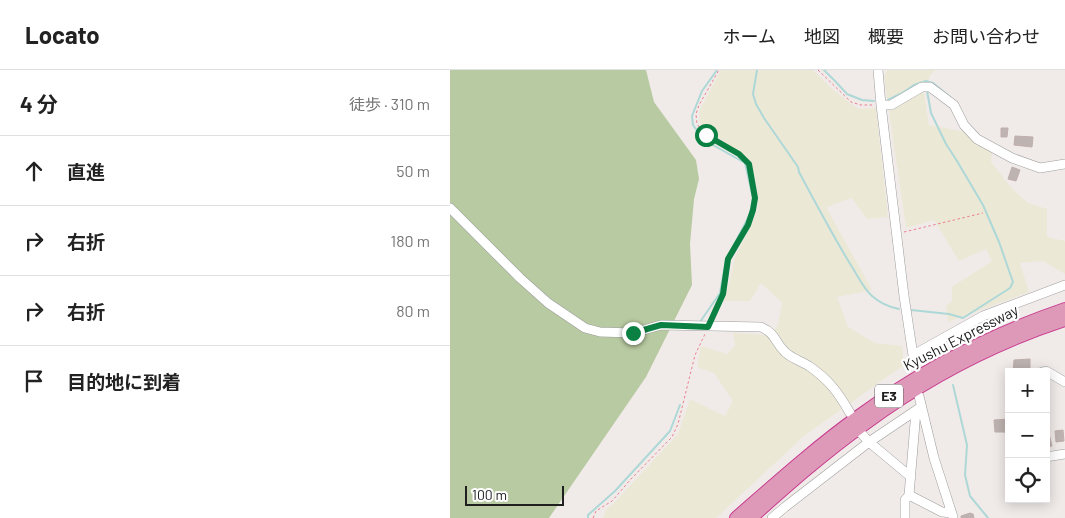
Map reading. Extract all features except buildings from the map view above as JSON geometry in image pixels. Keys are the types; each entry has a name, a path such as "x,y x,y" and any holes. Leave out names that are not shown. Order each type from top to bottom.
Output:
{"highway":[{"name":"Kyushu Expressway","path":"736,518 819,447 860,415 900,389 937,366 988,340 1037,318 1065,309"},
{"name":"Kyushu Expressway","path":"751,518 825,454 904,397 941,374 991,348 1065,320"}],"street":[{"path":"878,70 896,234 913,359 983,316 1065,285"},
{"path":"881,105 890,104 926,87 954,104 964,125 977,139 1012,158 1040,168 1065,164"},
{"path":"450,208 520,278 548,303 585,328 600,332 633,333 661,325 761,327 769,330 785,352 824,377 839,395 850,414"},
{"path":"1050,373 1065,382"},
{"path":"905,518 905,500 909,495 919,396"},
{"path":"772,518 869,442 919,409"},
{"path":"919,409 953,516"},
{"path":"861,433 911,477"},
{"path":"1050,457 1065,454"},
{"path":"909,495 953,516"}],"path":[{"path":"593,518 596,511 612,501 672,437 678,424 695,355 723,294 728,259 748,225 753,210 755,198 749,164 739,154 706,135 697,124 696,114 699,104 719,70"},
{"path":"818,70 851,102 861,105 881,105"},
{"path":"896,234 983,213"}],"shaded area":[{"path":"721,70 813,70 832,89 858,109 876,108 888,217 867,219 852,198 826,207 872,290 837,297 848,327 875,343 902,346 904,365 804,436 716,518 603,518 606,509 613,504 678,434 690,399 725,416 733,401 714,373 697,367 701,346 727,354 735,346 733,333 771,335 778,325 782,303 761,283 750,301 721,301 728,288 735,257 758,208 757,189 752,163 700,123 699,111"},
{"path":"887,70 936,70 930,75 924,93 929,125 965,132 992,150 991,162 1013,190 1028,203 1047,209 1047,237 1065,241 1065,274 1043,261 1020,263 1029,292 948,322 946,306 952,302 952,287 992,261 986,249 959,261 934,220 906,228 884,77"}],"green space":[{"path":"450,70 646,70 654,102 696,160 699,179 694,199 690,244 692,285 646,377 549,518 450,518"}],"waterway":[{"path":"700,322 720,293 726,260 750,214 753,198 745,163 704,140 693,125 692,116 702,91 717,70"},
{"path":"757,70 753,94 756,104 798,167 805,184 861,282 869,293 881,303 899,309"},
{"path":"824,70 847,94 862,100 874,101"},
{"path":"888,100 914,85 926,81 933,83 950,97"},
{"path":"911,310 949,314 963,318 1010,288 1013,282 983,205 946,144 931,113 927,91"},
{"path":"953,385 967,445 965,475 970,496 988,518"},
{"path":"588,518 588,515 615,491 670,431 680,405"}],"route":[{"path":"633,333 661,325 708,327 723,294 728,259 748,225 755,198 749,164 739,154 706,135"}]}
